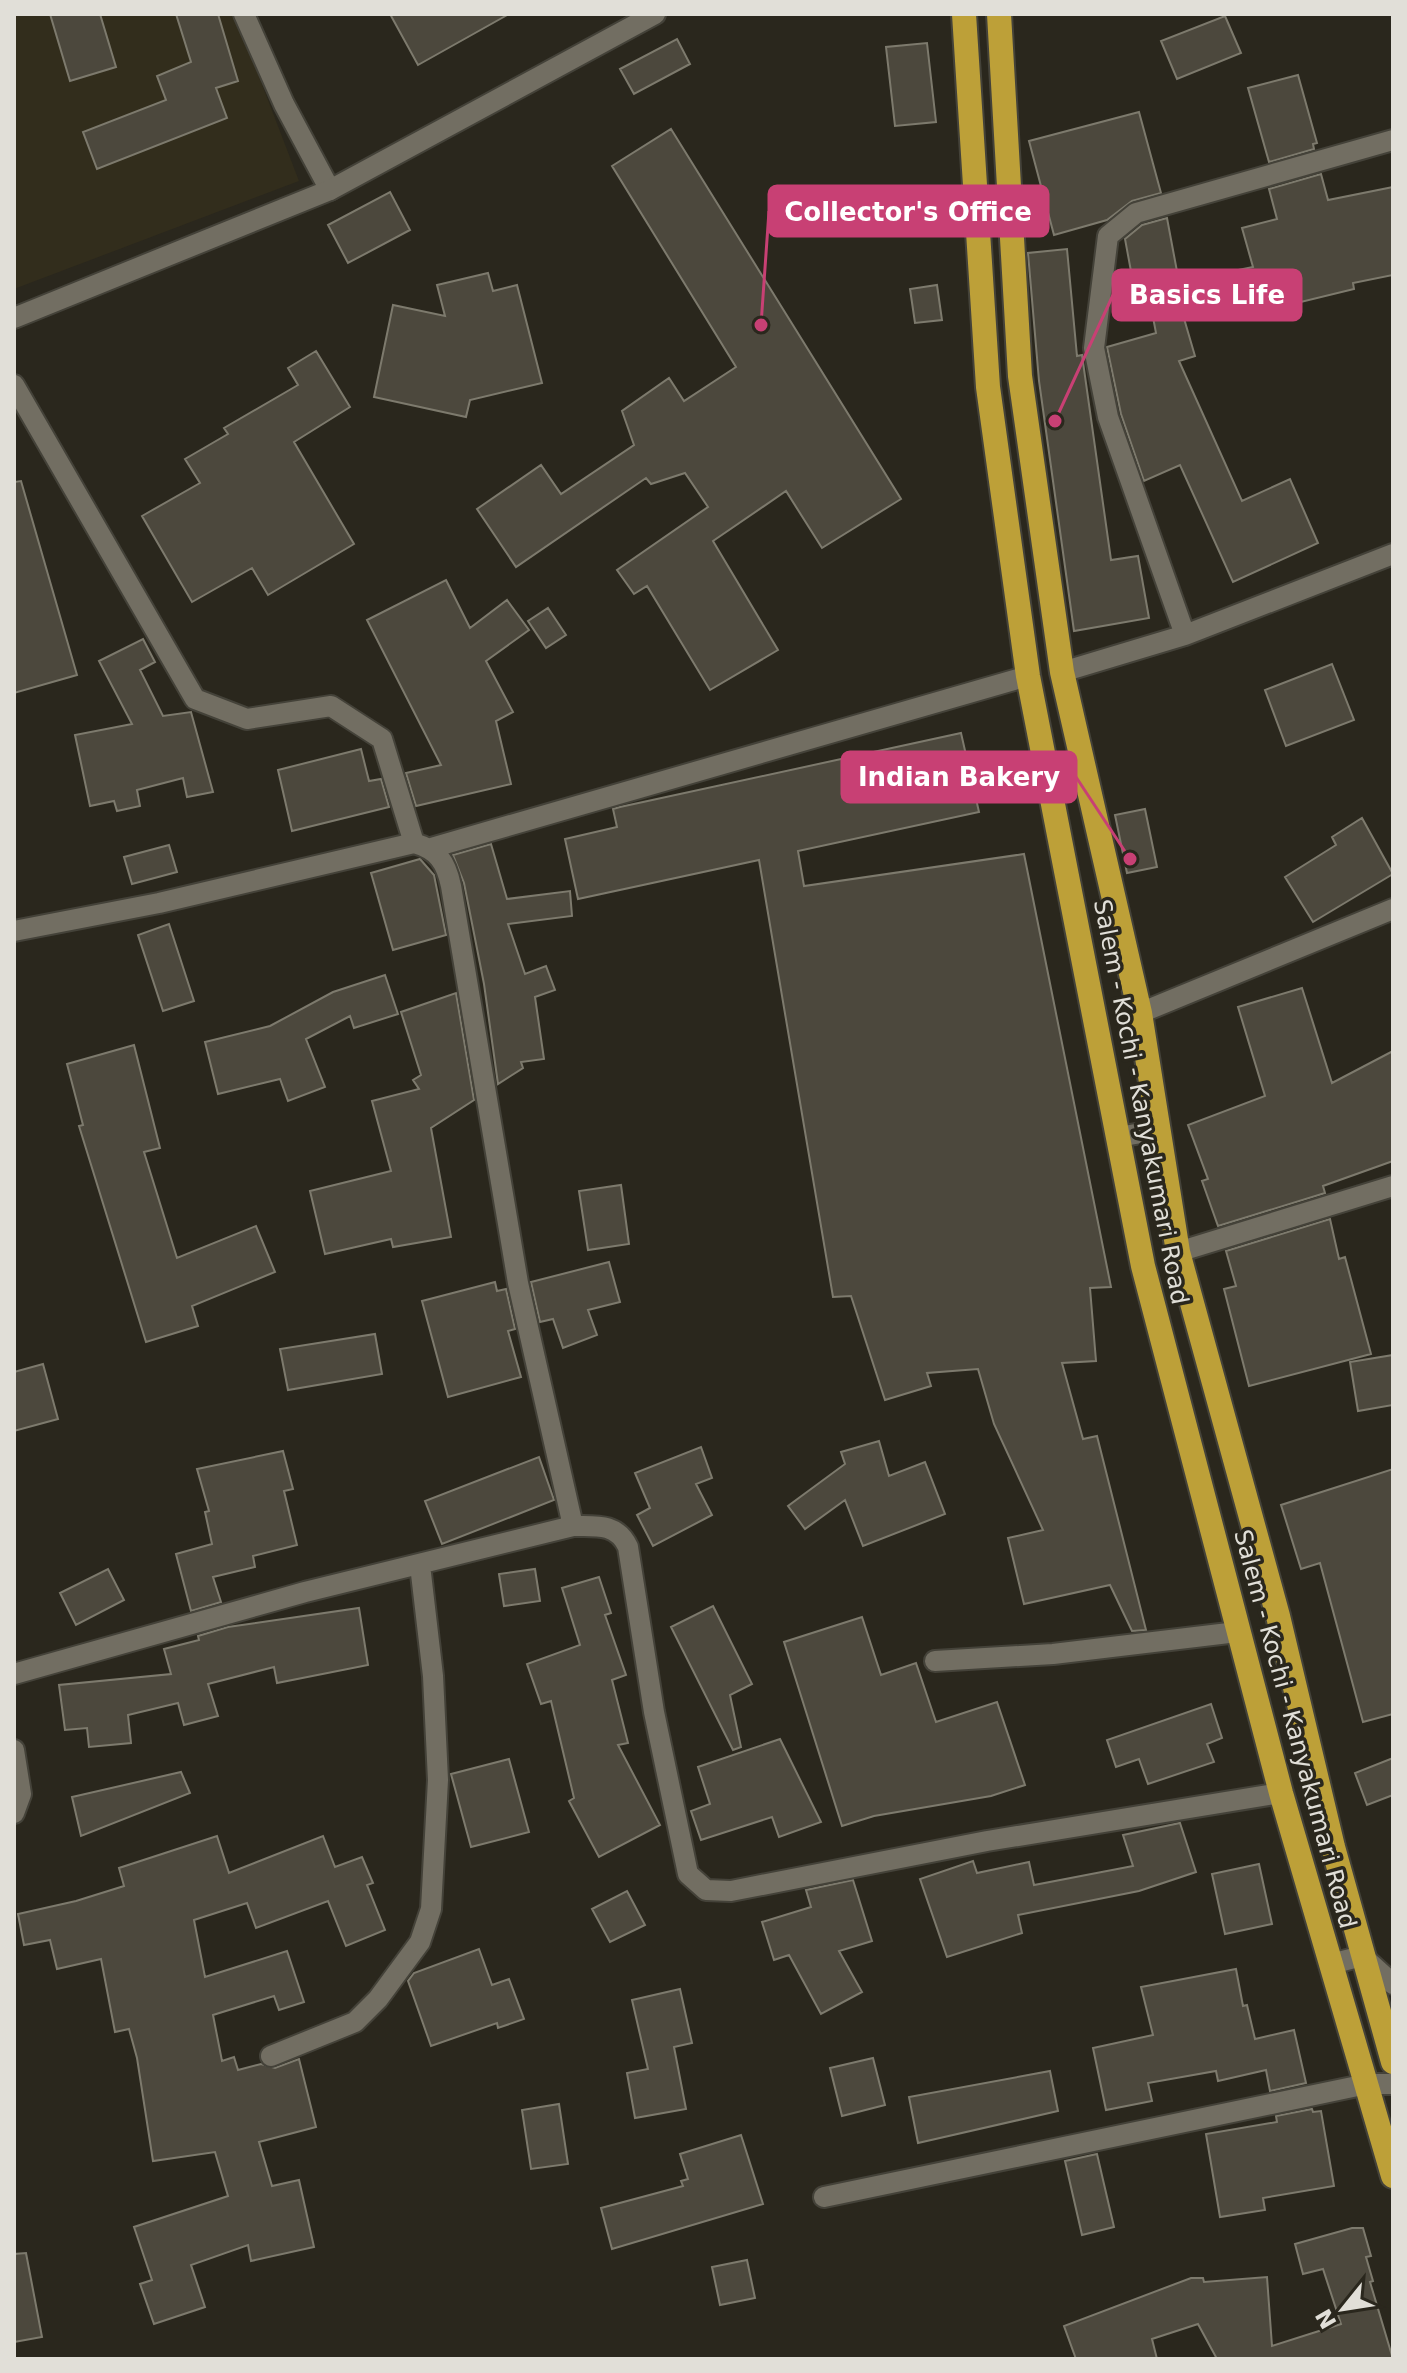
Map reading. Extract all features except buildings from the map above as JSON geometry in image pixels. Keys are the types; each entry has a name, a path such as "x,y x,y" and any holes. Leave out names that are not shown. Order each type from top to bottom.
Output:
{"highway":[{"name":"Salem - Kochi - Kanyakumari Road","path":"999,14 1020,376 1062,672 1140,1013 1178,1252 1278,1616 1362,1956 1393,2062"},
{"name":"Salem - Kochi - Kanyakumari Road","path":"965,25 988,387 1028,676 1143,1266 1281,1793 1392,2164"}],"street":[{"path":"244,14 284,104 330,190"},
{"path":"14,318 330,190 655,14"},
{"path":"955,14 965,25"},
{"path":"1185,635 1108,417 1094,348 1108,236 1136,213 1393,140"},
{"path":"14,385 195,699 247,719 331,706 382,739 423,846 447,868 518,1283 573,1526"},
{"path":"1062,672 1185,635 1393,554"},
{"path":"14,931 423,846 1028,676"},
{"path":"1140,1013 1393,909"},
{"path":"1118,1137 1159,1130"},
{"path":"1178,1252 1393,1186"},
{"path":"14,1674 305,1592 573,1526 603,1526 617,1531 628,1547 654,1712 688,1874 706,1890 731,1891 987,1841 1281,1793"},
{"path":"271,2056 355,2022 378,1999 420,1942 431,1909 438,1780 433,1676 420,1565"},
{"path":"935,1661 1053,1654 1237,1632"},
{"path":"14,1750 21,1794 14,1813"},
{"path":"1331,1964 1362,1956 1393,1984"},
{"path":"824,2197 1367,2084 1393,2084"}],"shaded area":[{"path":"14,14 235,14 299,181 14,289"}],"place":[{"name":"Collector's Office","path":"761,325"},
{"name":"Basics Life","path":"1055,421"},
{"name":"Indian Bakery","path":"1130,859"}]}
